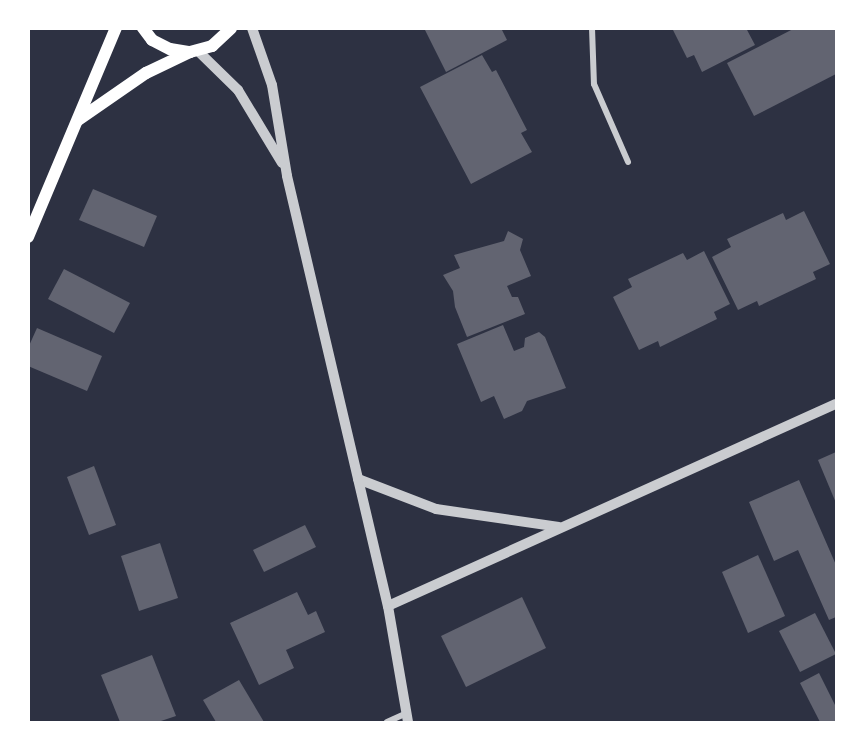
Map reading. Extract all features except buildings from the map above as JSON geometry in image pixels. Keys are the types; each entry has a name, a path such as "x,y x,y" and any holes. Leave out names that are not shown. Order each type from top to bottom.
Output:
{"main road":[{"path":"28,237 116,28"},
{"path":"143,28 152,40 170,50 194,52"},
{"path":"77,121 146,73 224,38 231,28"}],"street":[{"path":"252,28 272,85 285,168 388,606 407,718 387,723"},
{"path":"592,28 594,84 628,162"},
{"path":"194,52 238,90 285,168"},
{"path":"388,606 837,404"},
{"path":"358,479 436,509 560,527"}]}
